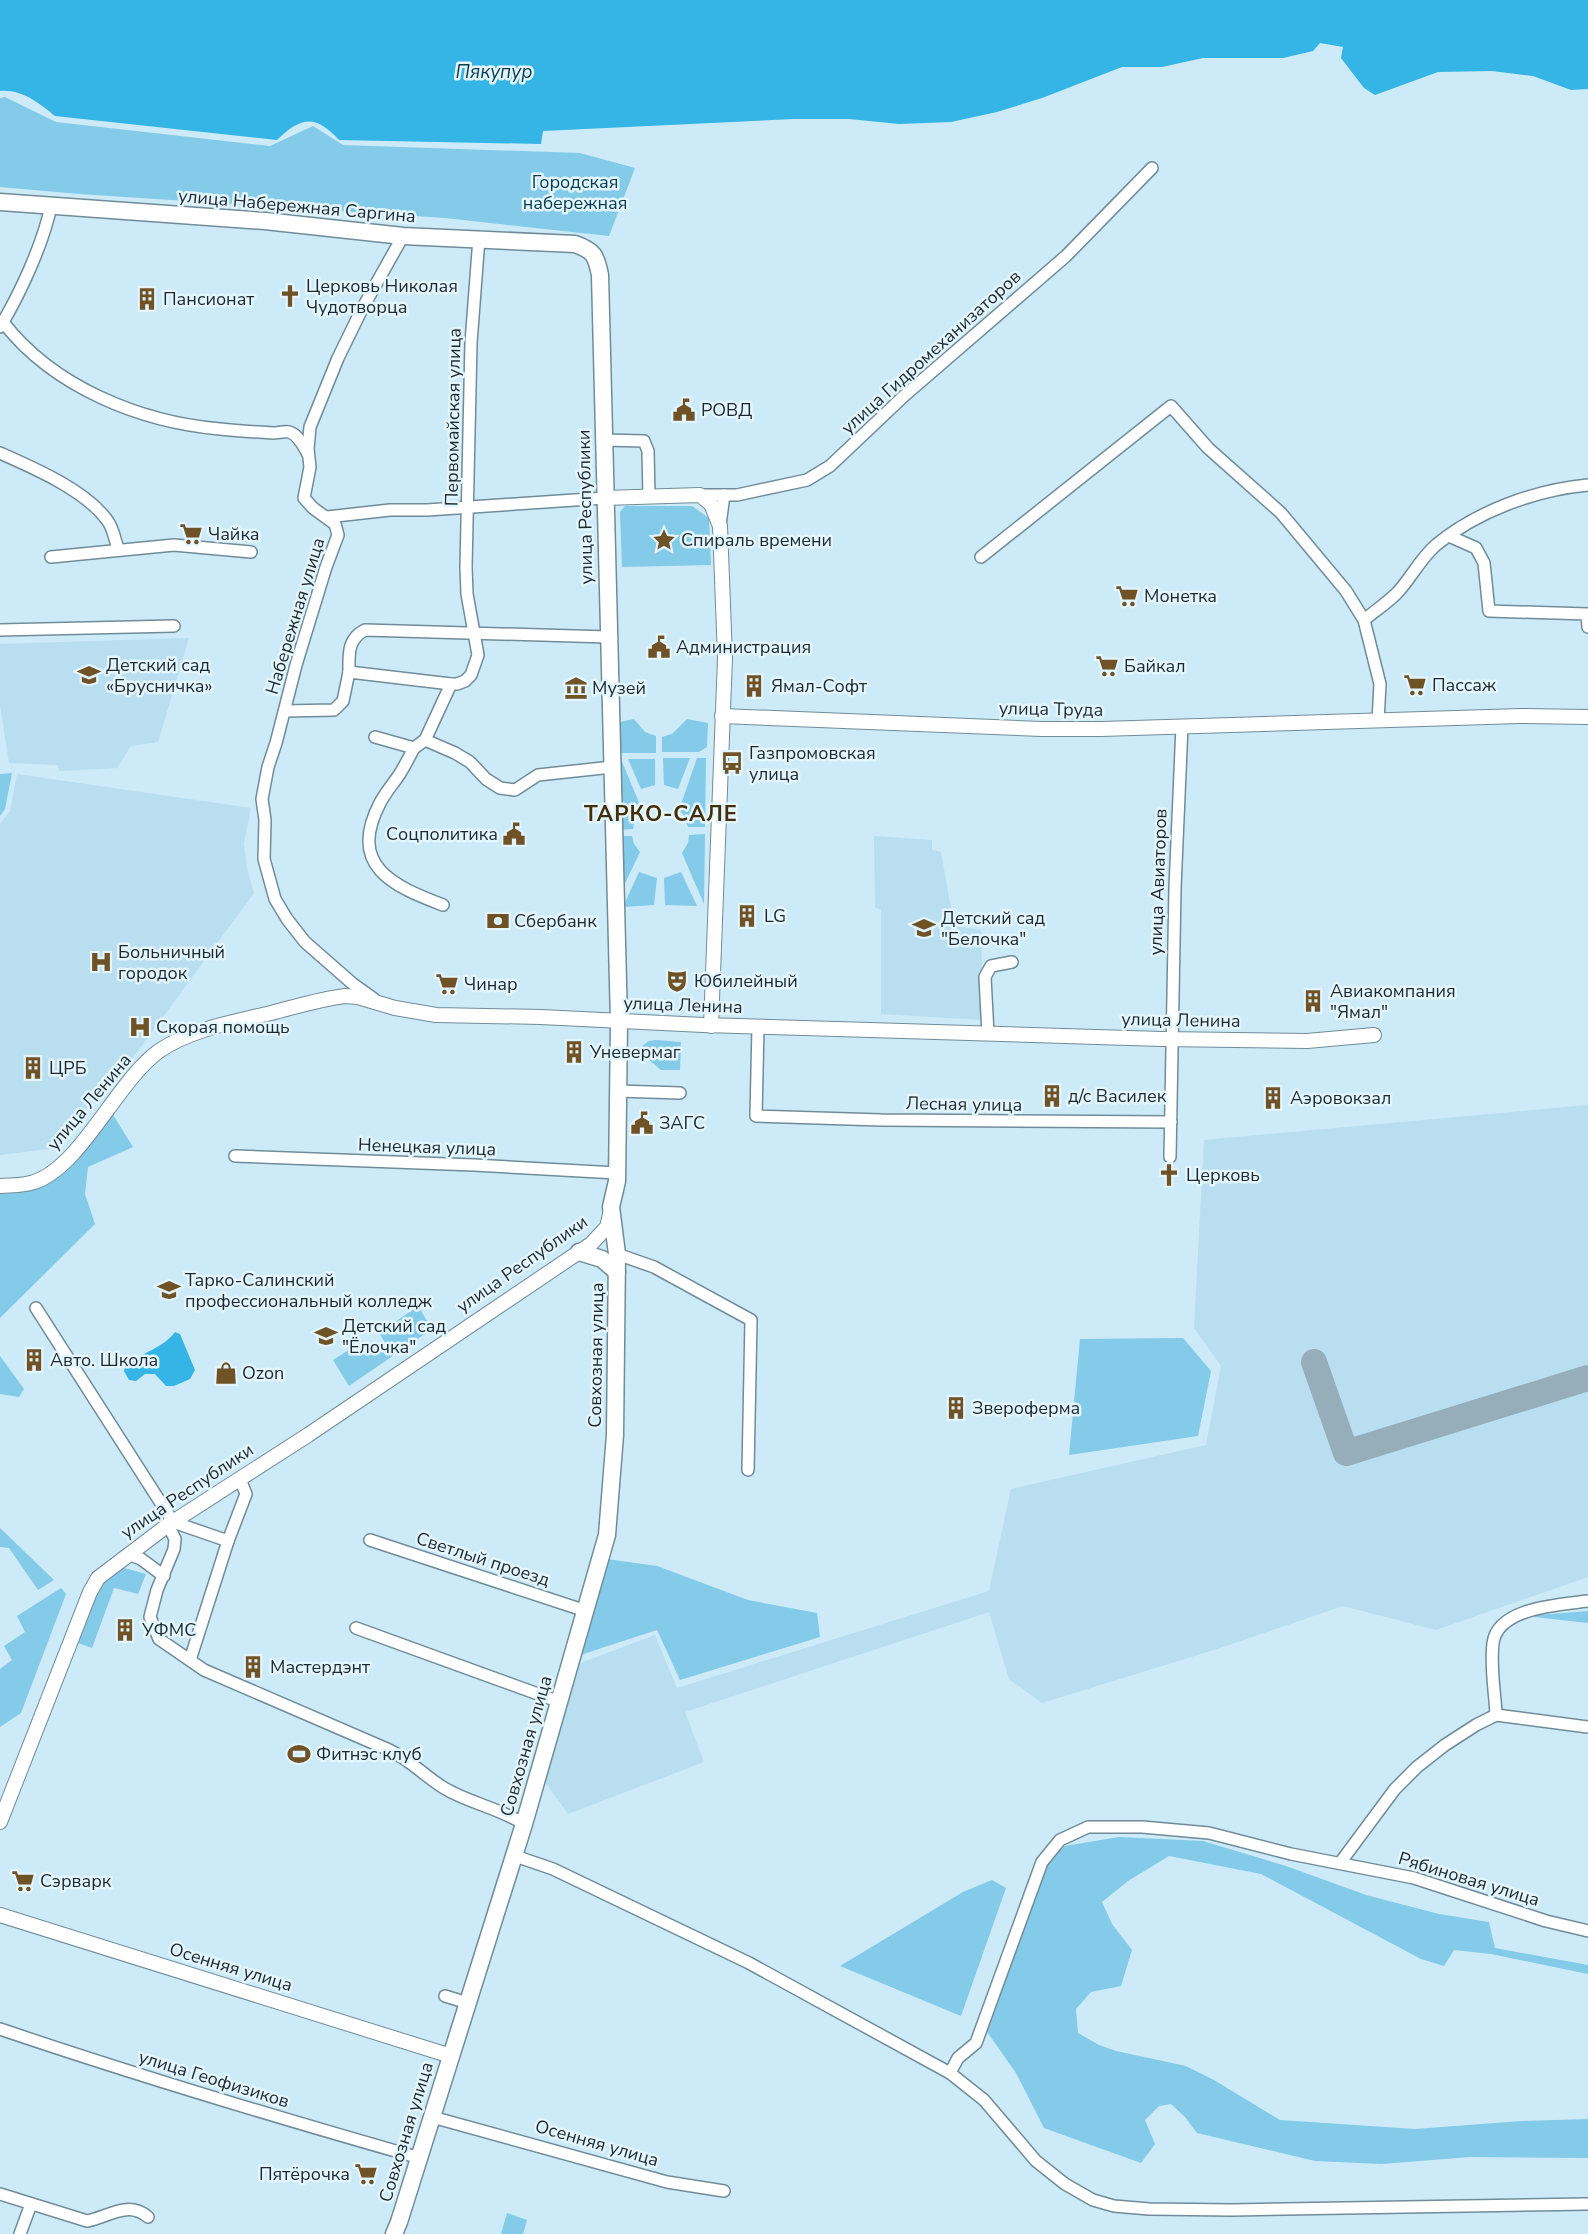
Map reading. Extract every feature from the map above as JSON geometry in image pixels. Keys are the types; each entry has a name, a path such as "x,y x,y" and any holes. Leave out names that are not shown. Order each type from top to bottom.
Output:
{"main road":[{"name":"улица Набережная Саргина","path":"0,202 265,222 403,236 479,238 575,244 589,249"},
{"name":"улица Республики","path":"589,249 596,258 600,275 604,498 619,1022 617,1174 611,1207"},
{"name":"Совхозная улица","path":"394,2234 420,2158 515,1856 607,1535 615,1435 617,1272 617,1254 611,1207"},
{"path":"579,1252 602,1258 617,1272"}],"street":[{"name":"улица Гидромеханизаторов","path":"700,495 737,495 806,480 830,466 905,395 1066,256 1152,168"},
{"path":"51,206 47,225 39,246 2,325 25,348 53,369 88,391 139,414 168,422 219,430 301,432 310,427"},
{"name":"Набережная улица","path":"285,711 296,665 326,567 338,535 335,524 313,508 304,498 310,466 310,427 338,358 362,309 403,236"},
{"name":"Первомайская улица","path":"451,684 465,681 471,675 478,654 477,644 472,633 466,567 471,343 479,238"},
{"path":"981,558 1171,406 1208,448 1281,513 1346,591 1364,620 1380,684 1378,721"},
{"path":"290,432 302,443 309,455"},
{"path":"603,440 644,441 648,451 649,497"},
{"path":"0,453 30,466 84,498 108,521 118,549"},
{"path":"1364,620 1397,593 1435,546 1448,536 1484,515 1527,497 1588,486"},
{"path":"327,517 390,510 428,510 604,498 700,495 711,504 720,526"},
{"path":"711,1026 725,658 720,526 724,495"},
{"path":"1448,536 1476,548 1484,562 1489,611 1587,614 1588,627"},
{"path":"51,557 174,545 251,552"},
{"path":"0,630 174,626"},
{"path":"285,711 334,710 343,701 349,672 349,650 357,634 364,630 608,637"},
{"path":"349,672 451,684 425,740 414,748 401,772 380,803 371,826 368,846 377,870 398,886 443,905"},
{"name":"улица Ленина","path":"285,711 268,766 262,799 265,820 264,859 275,899 287,919 305,942 343,975 378,1001"},
{"name":"улица Труда","path":"722,716 1041,729 1101,729 1520,716 1588,717"},
{"name":"улица Авиаторов","path":"1170,1156 1171,1039 1182,726"},
{"path":"375,737 414,748"},
{"path":"425,740 462,757 486,779 500,788 515,790 538,775 612,768"},
{"path":"988,1034 985,977 991,966 1012,962"},
{"path":"332,998 340,988 343,975"},
{"name":"улица Ленина","path":"0,1186 34,1182 60,1166 146,1064 158,1052 177,1040 222,1025 332,998 358,997 378,1001 395,1008 436,1015 541,1017 711,1026 1307,1041 1374,1035"},
{"name":"Лесная улица","path":"758,1027 756,1116 881,1120 1171,1122"},
{"path":"618,1091 680,1093"},
{"name":"Ненецкая улица","path":"235,1156 474,1165 617,1174"},
{"name":"улица Республики","path":"0,1822 94,1584 128,1554 170,1523 240,1479 591,1244 606,1227 611,1207"},
{"path":"617,1254 654,1268 751,1320 748,1470"},
{"path":"36,1308 170,1523 175,1539 174,1549 152,1606 150,1618 159,1639 204,1670 399,1754 443,1787 459,1796 506,1813 524,1824"},
{"path":"190,1660 228,1541 246,1494 240,1479"},
{"path":"170,1523 228,1541"},
{"name":"Светлый проезд","path":"370,1540 586,1611"},
{"path":"128,1554 141,1559 164,1576"},
{"path":"1496,1716 1492,1676 1493,1641 1500,1626 1511,1617 1538,1609 1588,1601"},
{"path":"356,1628 560,1702"},
{"path":"1340,1862 1395,1788 1417,1767 1445,1745 1496,1716 1588,1727"},
{"name":"Рябиновая улица","path":"950,2074 958,2058 976,2043 1042,1862 1060,1840 1088,1827 1142,1827 1210,1833 1291,1854 1340,1862 1414,1878 1546,1921 1588,1931"},
{"path":"515,1856 553,1869 749,1963 950,2074 984,2100 1036,2161 1065,2184 1093,2200 1114,2206 1149,2209 1232,2210 1588,2204"},
{"name":"Осенняя улица","path":"0,1915 451,2056"},
{"path":"445,1996 468,2003"},
{"name":"улица Геофизиков","path":"0,2029 88,2059 420,2158"},
{"name":"Осенняя улица","path":"432,2117 667,2182 724,2191"},
{"path":"0,2194 87,2221 98,2219 122,2209 143,2212 148,2217"},
{"path":"20,2234 31,2204"}],"shaded area":[{"name":"Детский сад «Брусничка»","path":"189,638 158,742 131,746 117,768 59,771 58,765 9,763 0,705 0,644"},
{"name":"Больничный городок","path":"17,774 251,808 244,843 247,868 254,893 132,1059 49,1149 0,1155 0,824 10,811"},
{"name":"Детский сад \"Белочка\"","path":"874,836 932,840 932,850 941,852 954,926 981,930 983,1020 881,1014 881,910 875,907"},
{"path":"1588,1105 1588,1577 1436,1630 1343,1606 1217,1649 1042,1703 1009,1679 989,1612 685,1712 704,1762 568,1814 545,1782 578,1664 655,1635 677,1688 989,1591 1011,1489 1206,1445 1221,1366 1194,1328 1204,1140"}],"green space":[{"name":"Городская набережная","path":"5,97 56,122 270,146 313,126 343,145 580,153 635,168 609,236 445,218 0,187 0,98"},
{"path":"625,506 692,506 709,518 711,565 622,567 620,512"},
{"path":"634,719 645,732 656,736 656,753 621,753 614,748 615,723"},
{"path":"687,719 708,723 707,747 699,752 662,752 662,737 672,734"},
{"path":"663,758 690,758 678,789 664,785"},
{"path":"697,758 706,758 705,827 688,827 683,814 679,810"},
{"path":"621,759 642,810 635,819 633,829 617,830 616,760"},
{"path":"628,759 655,759 655,785 641,789"},
{"path":"12,773 5,809 0,816 0,774"},
{"path":"705,834 704,904 682,853 688,843 689,835"},
{"path":"618,836 632,836 634,844 640,852 618,898"},
{"path":"639,872 657,878 654,905 623,907"},
{"path":"681,872 697,906 665,905 664,878"},
{"path":"649,1041 681,1042 680,1070 661,1070 641,1053 642,1046"},
{"path":"110,1110 133,1147 88,1167 85,1194 95,1224 0,1318 0,1194 16,1193 70,1167"},
{"path":"418,1306 432,1329 349,1386 333,1360 363,1341 371,1352 385,1342 379,1333"},
{"path":"1183,1338 1211,1371 1198,1436 1069,1455 1080,1339"},
{"path":"0,1356 24,1389 19,1397 0,1394"},
{"path":"0,1528 54,1580 38,1590 9,1548 0,1547"},
{"path":"607,1559 657,1566 748,1600 817,1613 820,1637 680,1680 657,1630 580,1655"},
{"path":"124,1568 146,1574 138,1594 114,1588 92,1648 78,1643 96,1597 104,1583"},
{"path":"61,1588 66,1594 21,1713 0,1727 0,1669 12,1660 4,1646 25,1632 17,1616"},
{"path":"1588,1611 1588,1623 1526,1616"},
{"path":"1119,1837 1203,1841 1286,1866 1366,1895 1439,1914 1489,1922 1495,1948 1588,1965 1588,1974 1491,1954 1454,1950 1444,1966 1421,1959 1261,1874 1169,1856 1128,1881 1102,1902 1112,1924 1132,1950 1121,1986 1091,1992 1076,2009 1078,2033 1099,2045 1116,2051 1186,2066 1214,2080 1280,2120 1415,2129 1522,2121 1588,2119 1588,2158 1470,2157 1382,2164 1315,2161 1197,2133 1185,2117 1171,2104 1159,2106 1145,2120 1155,2144 1141,2163 1044,2128 1016,2073 983,2026 1042,1867 1065,1846"},
{"path":"992,1880 1006,1888 961,2016 840,1966 963,1892"},
{"path":"507,2213 527,2220 523,2234 501,2234"}],"water":[{"name":"Пякупур","path":"0,0 1588,0 1588,89 1571,90 1533,76 1492,71 1438,72 1375,95 1364,88 1341,58 1343,47 1320,43 1313,51 1283,58 1203,58 1162,67 1122,67 1042,98 997,112 951,122 899,124 849,119 793,119 543,131 541,144 339,140 323,126 308,122 293,127 277,140 55,116 30,98 16,92 0,91"},
{"path":"175,1332 180,1334 195,1370 190,1379 174,1386 166,1386 155,1374 145,1374 136,1381 129,1380 124,1371 126,1364 165,1342"}],"taxiway":[{"path":"1314,1362 1346,1453 1588,1378"}],"place":[{"name":"Церковь Николая Чудотворца","path":"290,296"},
{"name":"Пансионат","path":"147,299"},
{"name":"РОВД","path":"684,410"},
{"name":"Чайка","path":"191,534"},
{"name":"Спираль времени","path":"664,540"},
{"name":"Монетка","path":"1127,596"},
{"name":"Администрация","path":"659,647"},
{"name":"Байкал","path":"1107,666"},
{"name":"Детский сад «Брусничка»","path":"89,675"},
{"name":"Пассаж","path":"1415,685"},
{"name":"Ямал-Софт","path":"754,686"},
{"name":"Музей","path":"576,688"},
{"name":"Газпромовская улица","path":"732,763"},
{"name":"Соцполитика","path":"514,834"},
{"name":"LG","path":"747,916"},
{"name":"Сбербанк","path":"498,921"},
{"name":"Детский сад \"Белочка\"","path":"924,928"},
{"name":"Больничный городок","path":"101,962"},
{"name":"Юбилейный","path":"677,981"},
{"name":"Чинар","path":"447,984"},
{"name":"Авиакомпания \"Ямал\"","path":"1313,1001"},
{"name":"Скорая помощь","path":"140,1027"},
{"name":"Уневермаг","path":"574,1052"},
{"name":"ЦРБ","path":"33,1068"},
{"name":"д/с Василек","path":"1052,1096"},
{"name":"Аэровокзал","path":"1273,1098"},
{"name":"ЗАГС","path":"642,1123"},
{"name":"Церковь","path":"1169,1175"},
{"name":"Тарко-Салинский профессиональный колледж","path":"169,1290"},
{"name":"Детский сад \"Ёлочка\"","path":"326,1336"},
{"name":"Авто. Школа","path":"34,1360"},
{"name":"Ozon","path":"226,1373"},
{"name":"Звероферма","path":"956,1408"},
{"name":"УФМС","path":"125,1630"},
{"name":"Мастердэнт","path":"253,1667"},
{"name":"Фитнэс клуб","path":"299,1754"},
{"name":"Сэрварк","path":"23,1881"},
{"name":"Пятёрочка","path":"366,2174"}],"district":[{"name":"ТАРКО-САЛЕ","path":"661,813"}]}
